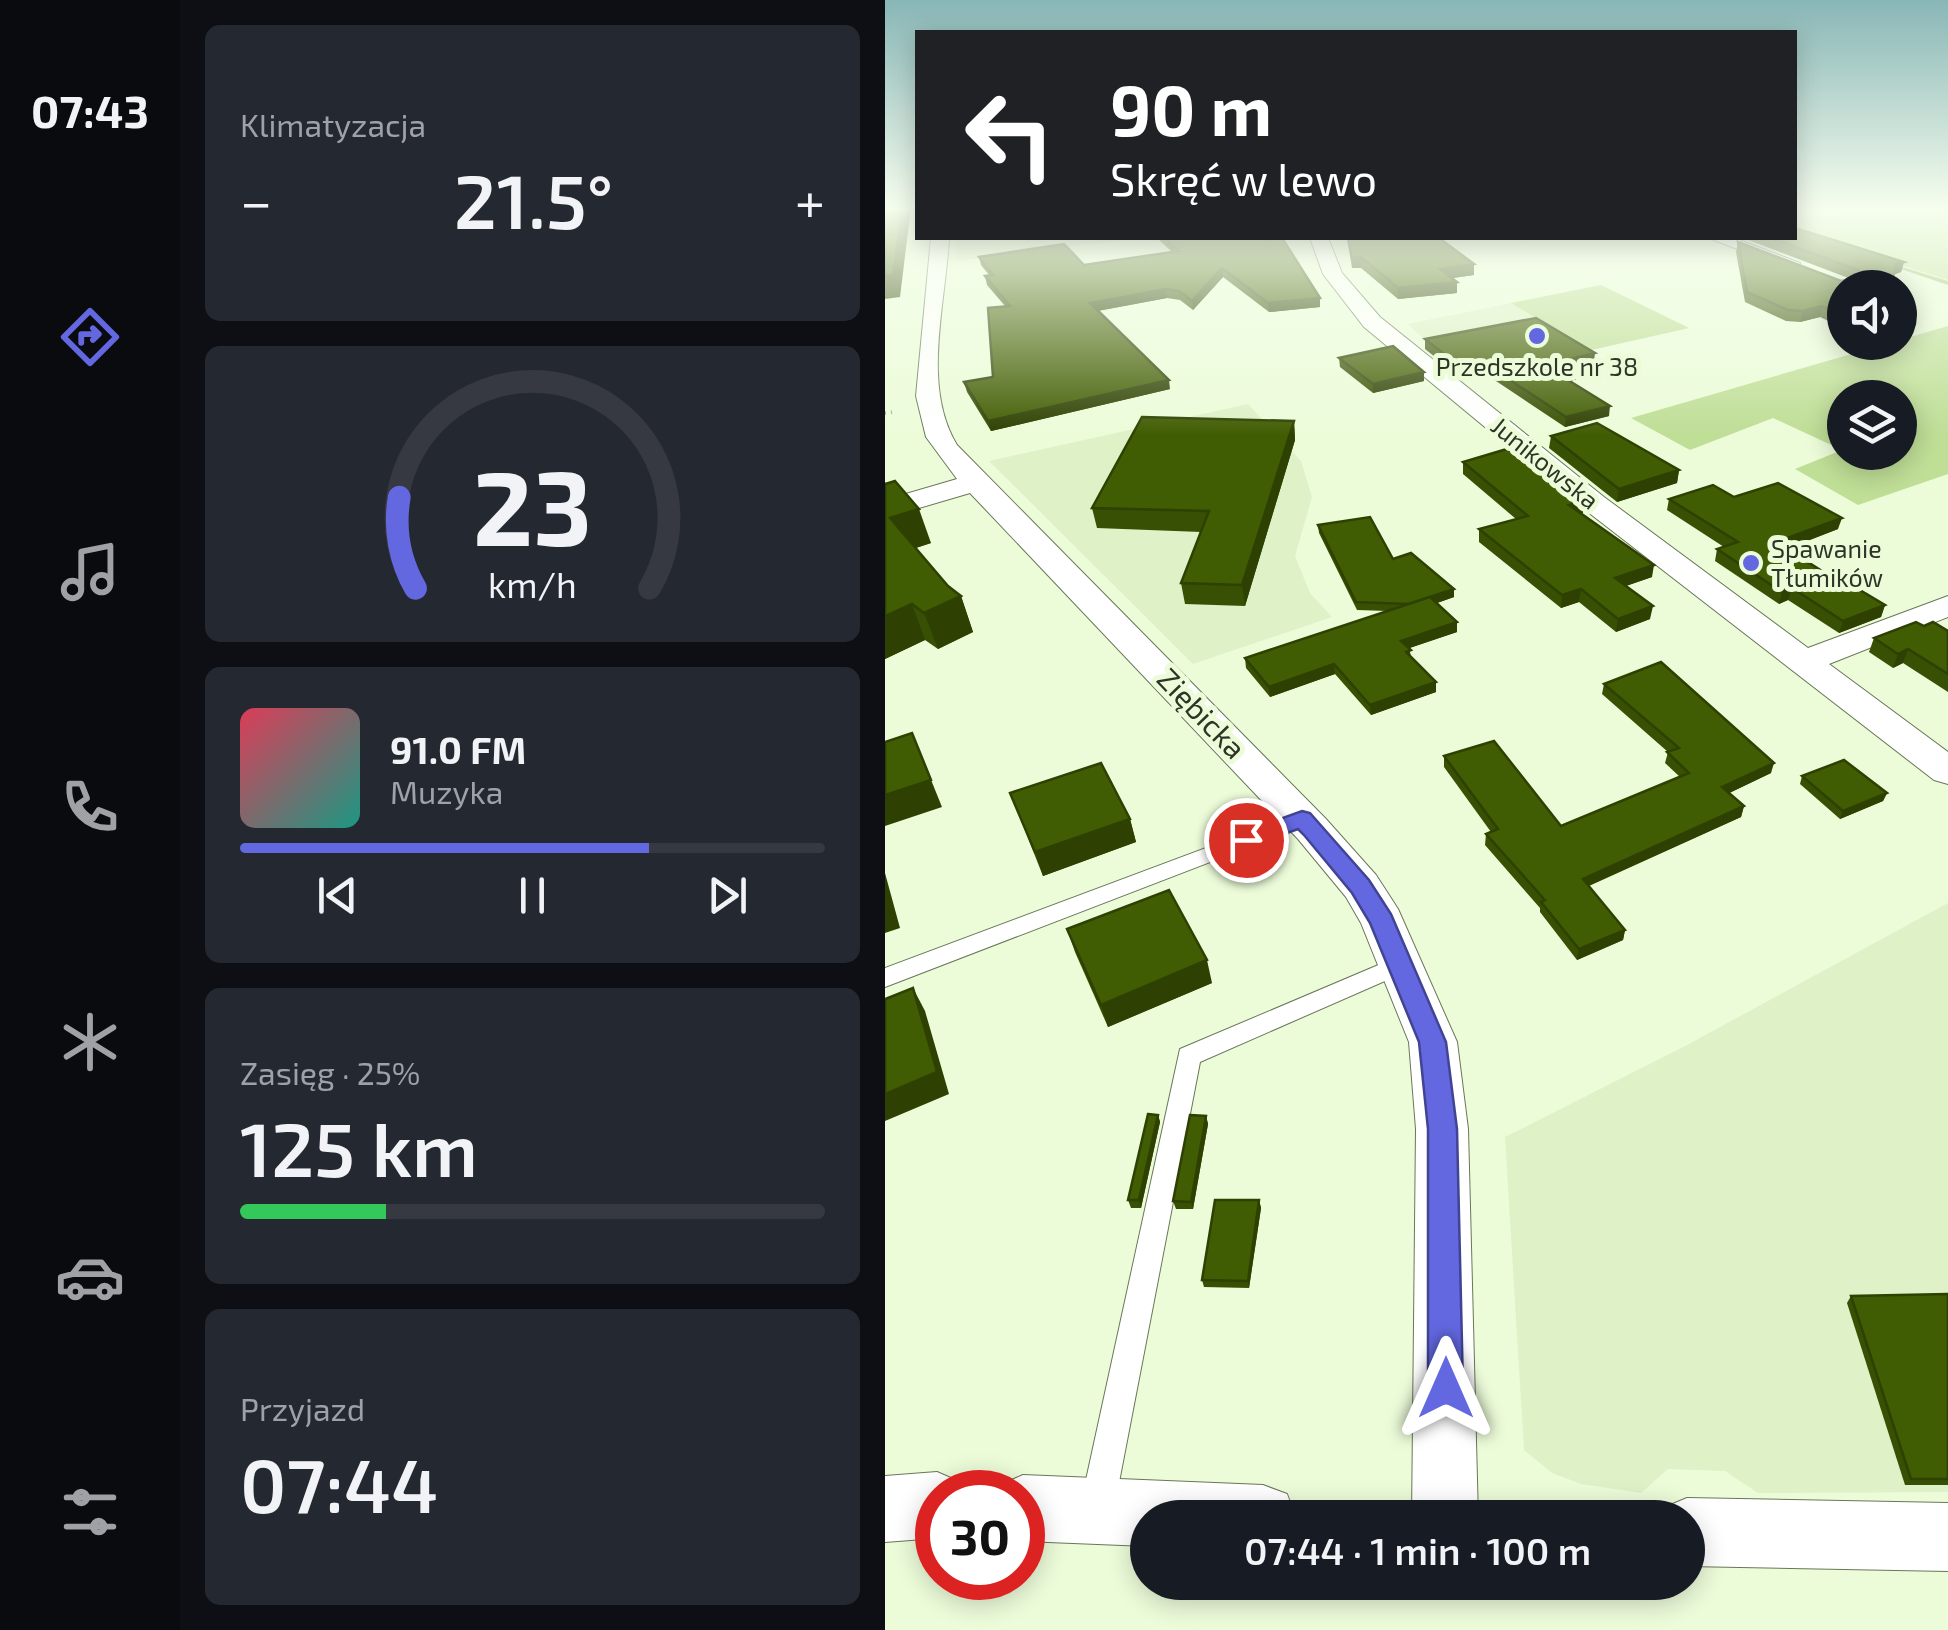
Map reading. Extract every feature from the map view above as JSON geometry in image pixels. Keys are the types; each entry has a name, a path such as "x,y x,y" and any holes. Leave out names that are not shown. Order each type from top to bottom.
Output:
{"street":[{"name":"Ziębicka","path":"936,283 929,390 932,418 945,446 975,483 1302,819 1361,886 1402,964 1433,1042 1443,1129 1445,1500"},
{"name":"Junikowska","path":"1340,283 1372,322 1594,502 1948,770"},
{"path":"885,510 975,483"},
{"path":"1803,662 1948,606"},
{"path":"885,1509 915,1507"},
{"path":"1045,1509 1130,1512"},
{"path":"1705,1532 1948,1537"}],"lane":[{"path":"885,978 1302,819"},
{"path":"1097,1510 1189,1056 1402,964"}],"path":[{"path":"885,413 893,412"}],"shaded area":[{"name":"Przedszkole nr 38","path":"1601,285 1689,328 1465,379 1408,324"},
{"path":"1248,404 1301,461 1312,497 1295,556 1310,593 1332,617 1193,664 989,461"},
{"path":"1948,903 1948,1492 1758,1493 1725,1471 1668,1469 1641,1493 1581,1484 1552,1473 1524,1450 1505,1137 1687,1045"}],"green space":[{"path":"1601,285 1689,328 1582,352 1566,336 1511,303"},
{"path":"1948,326 1948,474 1858,505 1795,469 1827,456 1827,470 1917,470 1917,380 1827,380 1827,443 1773,418 1690,450 1631,418 1831,360 1917,360 1917,335"}],"building":[{"path":"991,283 1208,283 1192,301 1179,291 1166,289 1090,303 1169,380 988,421 964,382 993,377 988,308 1010,306"},
{"path":"1242,283 1311,283 1320,298 1268,303"},
{"path":"1392,283 1447,283 1398,288"},
{"path":"1745,283 1827,283 1827,308 1788,310 1747,292"},
{"path":"1536,318 1595,353 1549,364 1610,406 1566,417 1478,359 1457,364 1425,339"},
{"path":"1393,346 1424,372 1373,384 1339,358"},
{"path":"1142,417 1294,421 1242,585 1181,583 1209,511 1092,508"},
{"path":"1597,423 1679,470 1619,489 1551,436"},
{"path":"1517,446 1584,501 1569,505 1654,565 1615,578 1653,606 1618,619 1581,589 1562,595 1479,529 1528,516 1463,462"},
{"path":"895,481 919,509 890,518 961,596 924,613 912,604 885,616 885,484"},
{"path":"1778,483 1842,518 1776,542 1849,588 1853,586 1885,605 1843,621 1792,588 1782,592 1717,549 1738,542 1669,499 1713,485 1734,497"},
{"path":"1370,517 1393,559 1411,553 1454,589 1409,604 1356,602 1318,525"},
{"path":"1430,597 1457,622 1401,641 1411,650 1406,652 1436,682 1370,705 1334,664 1269,687 1245,658"},
{"path":"1916,622 1924,626 1933,622 1948,631 1948,674 1908,649 1898,654 1874,638"},
{"path":"1661,662 1774,763 1722,787 1744,806 1583,879 1625,930 1579,949 1541,902 1545,900 1486,834 1498,829 1444,756 1494,741 1561,826 1689,773 1667,752 1679,748 1604,684"},
{"path":"912,733 931,780 885,795 885,742"},
{"path":"1844,760 1887,793 1843,811 1802,776"},
{"path":"1101,763 1130,819 1035,852 1010,793"},
{"path":"1169,890 1207,960 1101,1005 1067,929"},
{"path":"913,988 937,1072 885,1094 885,999"},
{"path":"1148,1114 1158,1115 1139,1200 1128,1200"},
{"path":"1190,1115 1206,1116 1191,1202 1173,1201"},
{"path":"1215,1200 1259,1200 1248,1281 1202,1280"},
{"path":"1948,1294 1948,1479 1911,1479 1851,1296"}],"place":[{"name":"Przedszkole nr 38","path":"1537,336"},
{"name":"Spawanie Tłumików","path":"1751,563"}],"route":[{"path":"1246,840 1302,819 1361,886 1382,920 1433,1042 1443,1129 1446,1388"}]}
